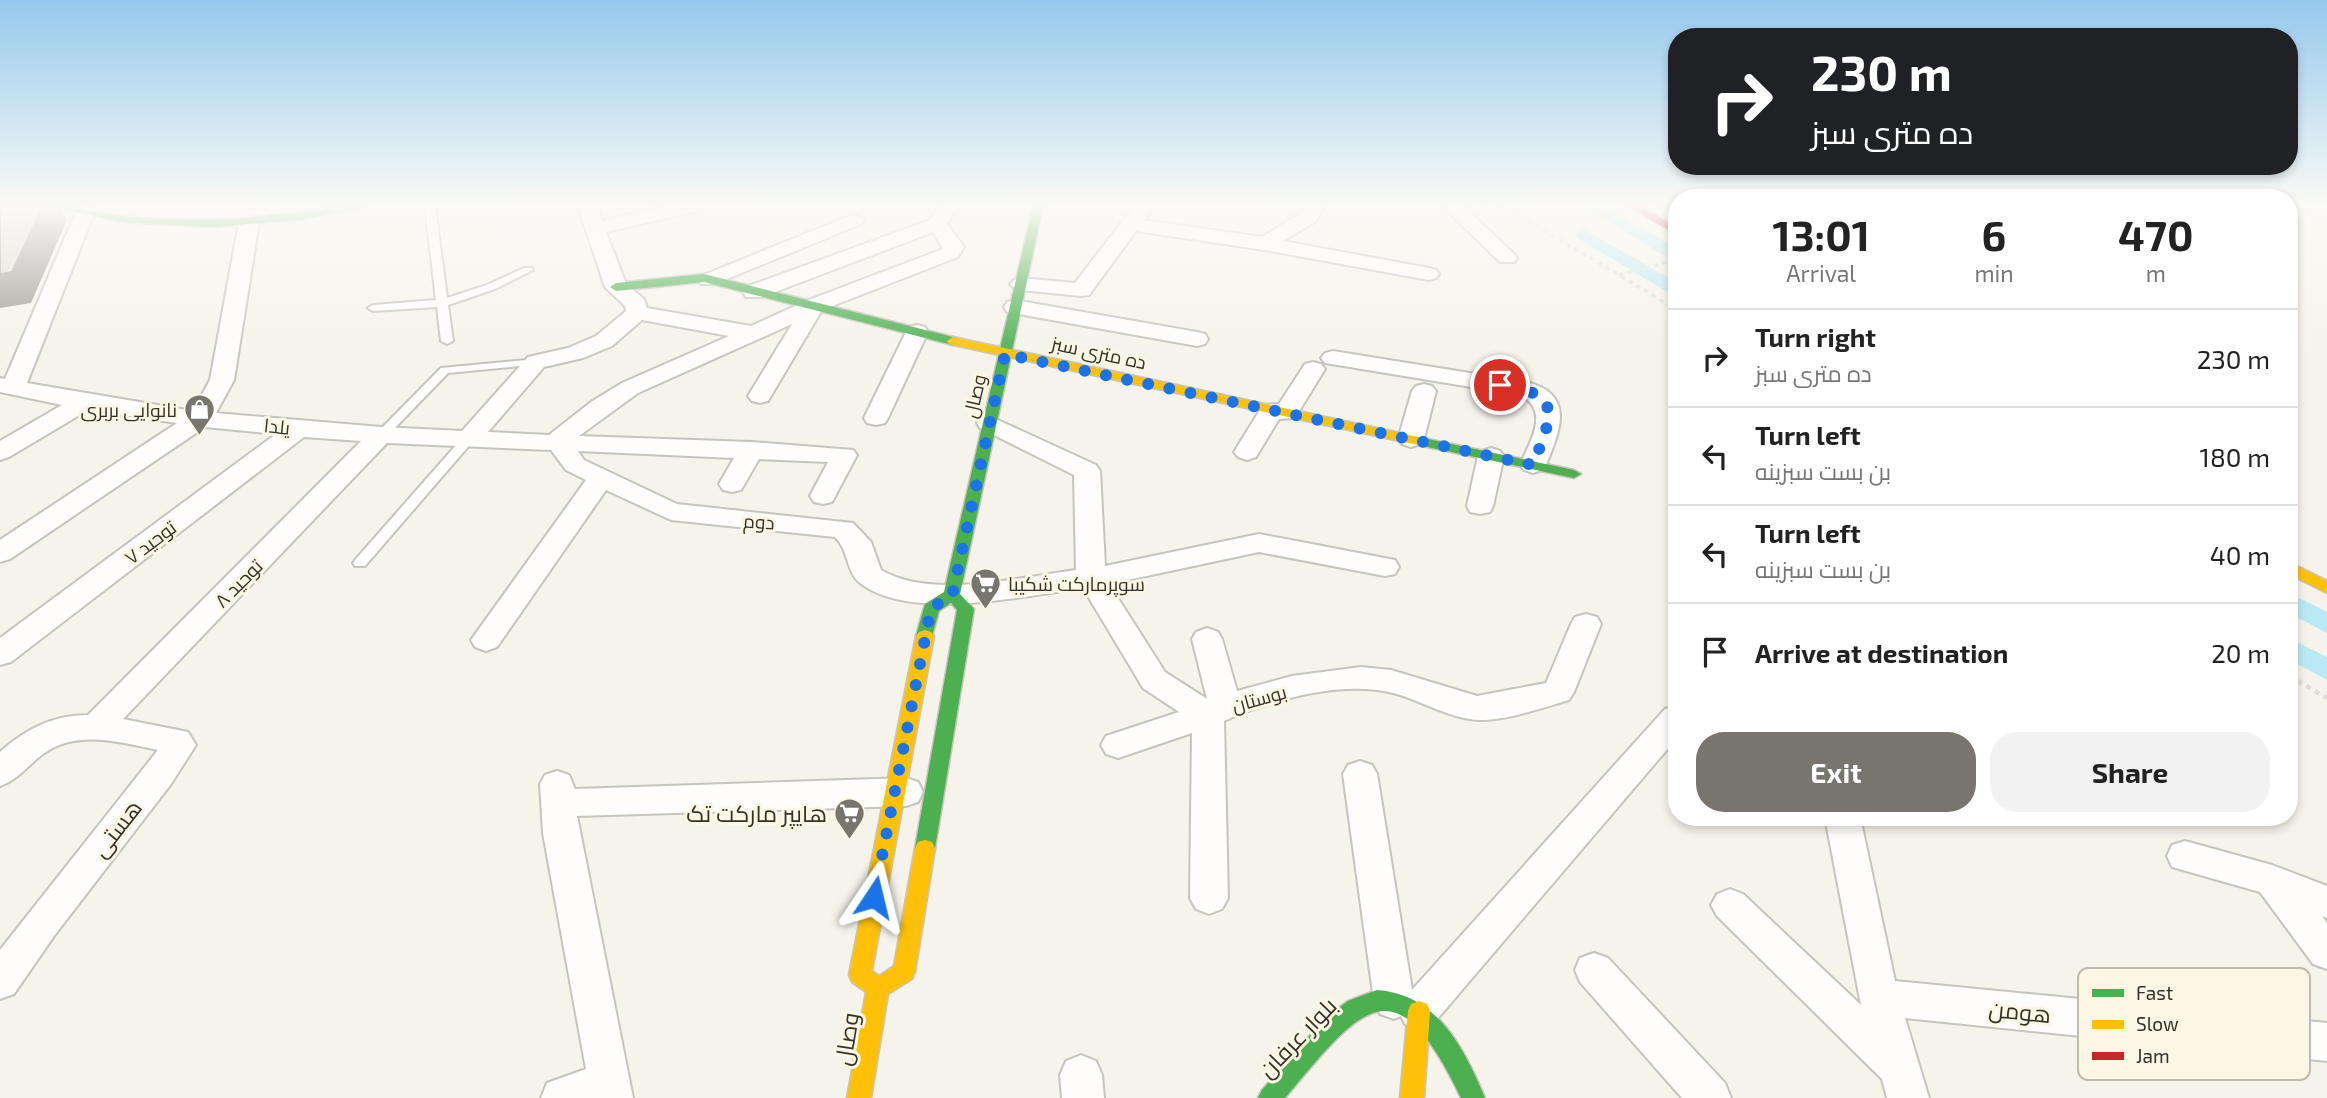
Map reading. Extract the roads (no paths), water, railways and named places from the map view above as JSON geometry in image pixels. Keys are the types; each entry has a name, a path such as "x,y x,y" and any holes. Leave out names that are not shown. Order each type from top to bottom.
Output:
{"main road":[{"name":"وصال","path":"952,596 1026,257"},
{"name":"ده متری سبز","path":"616,287 708,280 1005,354 1574,474"},
{"path":"2298,572 2327,588"},
{"path":"952,596 966,609 937,791 904,972 878,988 860,975 892,793 931,608 952,596"},
{"name":"وصال","path":"859,1098 878,988"},
{"name":"بلوار عرفان","path":"1270,1098 1351,1010 1373,1001 1406,1006"},
{"path":"1406,1006 1412,1098"},
{"path":"1406,1006 1451,1053 1473,1098"}],"street":[{"path":"7,387 68,257"},
{"path":"0,553 200,419 222,380 244,257"},
{"path":"605,257 616,287 636,304 637,313"},
{"path":"708,280 763,257"},
{"path":"754,292 839,257"},
{"path":"556,441 630,388 814,306 940,257"},
{"path":"1020,284 1082,290 1106,257"},
{"path":"1337,257 1429,274"},
{"path":"760,396 814,306"},
{"path":"1015,307 1197,340"},
{"path":"637,313 754,333"},
{"path":"470,438 536,362 575,353 604,341 637,313"},
{"path":"876,418 917,332"},
{"path":"1247,452 1279,411 1323,363 1525,388 1537,393 1546,401 1550,422 1533,465"},
{"name":"یلدا","path":"7,387 84,402 200,419 299,429 844,455 823,496"},
{"path":"1411,439 1424,391"},
{"path":"0,452 84,402"},
{"path":"989,423 1087,471 1091,578"},
{"name":"توحید ۷","path":"0,654 299,429"},
{"name":"توحید ۸","path":"94,729 381,435"},
{"name":"دوم","path":"556,441 575,465 671,512 843,529 857,541 868,575 886,586 905,591 952,596"},
{"path":"732,484 751,450"},
{"path":"1480,506 1491,456"},
{"path":"486,640 601,478"},
{"path":"952,596 1091,578 1259,543 1385,567"},
{"name":"بوستان","path":"1091,578 1154,680 1217,711 1315,683 1374,679 1463,705 1493,707 1560,690 1586,624"},
{"path":"1207,639 1217,711 1209,898"},
{"path":"1118,745 1217,711"},
{"path":"1406,1006 1668,727"},
{"path":"0,773 30,746 54,733 71,728 94,729"},
{"name":"هستی","path":"0,981 41,924 159,775 179,745 176,741 94,729"},
{"path":"1360,774 1406,1006"},
{"path":"562,1098 611,1089 561,834 558,793 937,791"},
{"path":"1844,826 1879,997 1903,1083"},
{"path":"2185,856 2272,880 2327,902"},
{"path":"2272,880 2327,953"},
{"path":"1730,905 1903,1083"},
{"path":"1594,970 1710,1098"},
{"name":"هومن","path":"1879,997 2078,1017"}],"lane":[{"path":"437,257 447,341"},
{"path":"373,308 443,303 491,287 528,270"},
{"path":"381,435 445,370 536,362"},
{"path":"360,563 470,438"}],"waterway":[{"path":"1622,257 1668,284"},
{"path":"2298,607 2327,624"},
{"path":"2298,652 2327,670"}],"place":[{"name":"نانوایی بربری","path":"200,436"},
{"name":"سوپرمارکت شکیبا","path":"985,610"},
{"name":"هایپر مارکت تک","path":"850,840"}]}
